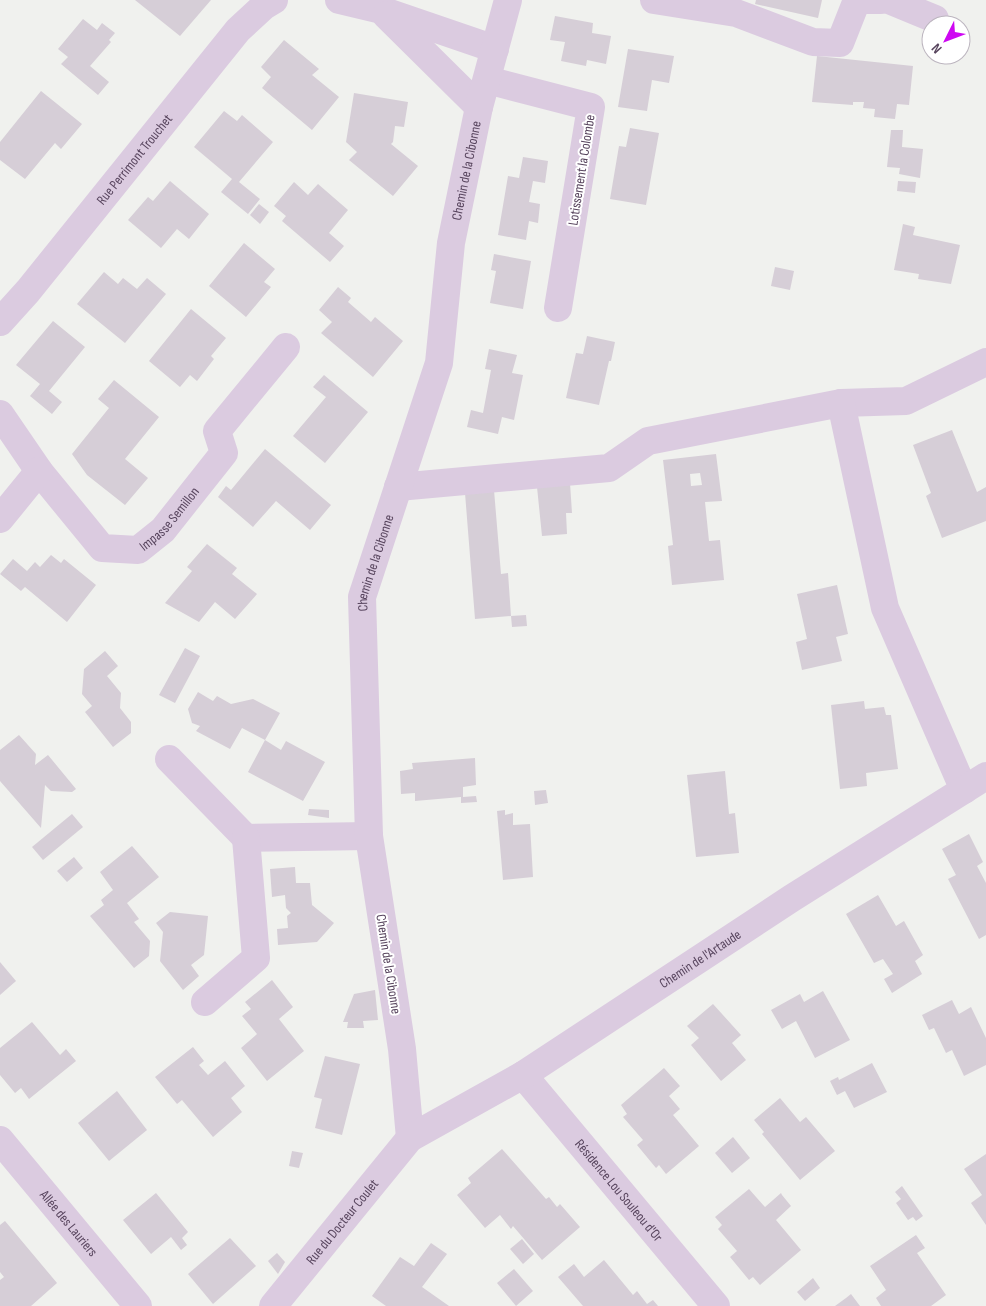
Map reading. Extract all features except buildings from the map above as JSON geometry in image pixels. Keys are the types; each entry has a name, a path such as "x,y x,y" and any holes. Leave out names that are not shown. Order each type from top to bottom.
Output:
{"street":[{"name":"Rue Perrimont Trouchet","path":"0,322 28,291 238,30 264,6 274,0"},
{"path":"339,0 381,10 495,50"},
{"name":"Chemin de la Cibonne","path":"410,1138 402,1049 369,836 362,597 439,363 451,243 479,107 508,0"},
{"path":"654,0 736,13 813,42 840,43 857,0 881,0"},
{"path":"889,0 925,15"},
{"path":"381,10 479,107"},
{"name":"Lotissement la Colombe","path":"487,80 591,107 558,308"},
{"name":"Impasse Semillon","path":"0,414 39,471 102,548 138,550 163,530 224,453 217,430 286,347"},
{"path":"398,487 609,468 648,441 841,403 906,401 986,362"},
{"path":"841,403 885,608 964,790"},
{"path":"0,519 39,471"},
{"path":"169,759 246,838 256,958 206,1002"},
{"name":"Chemin de l'Artaude","path":"410,1138 523,1075 784,904 986,776"},
{"path":"246,838 369,836"},
{"name":"Résidence Lou Souleou d'Or","path":"523,1075 716,1306"},
{"name":"Rue du Docteur Coulet","path":"273,1306 410,1138"},
{"name":"Allée des Lauriers","path":"0,1140 138,1306"}]}
